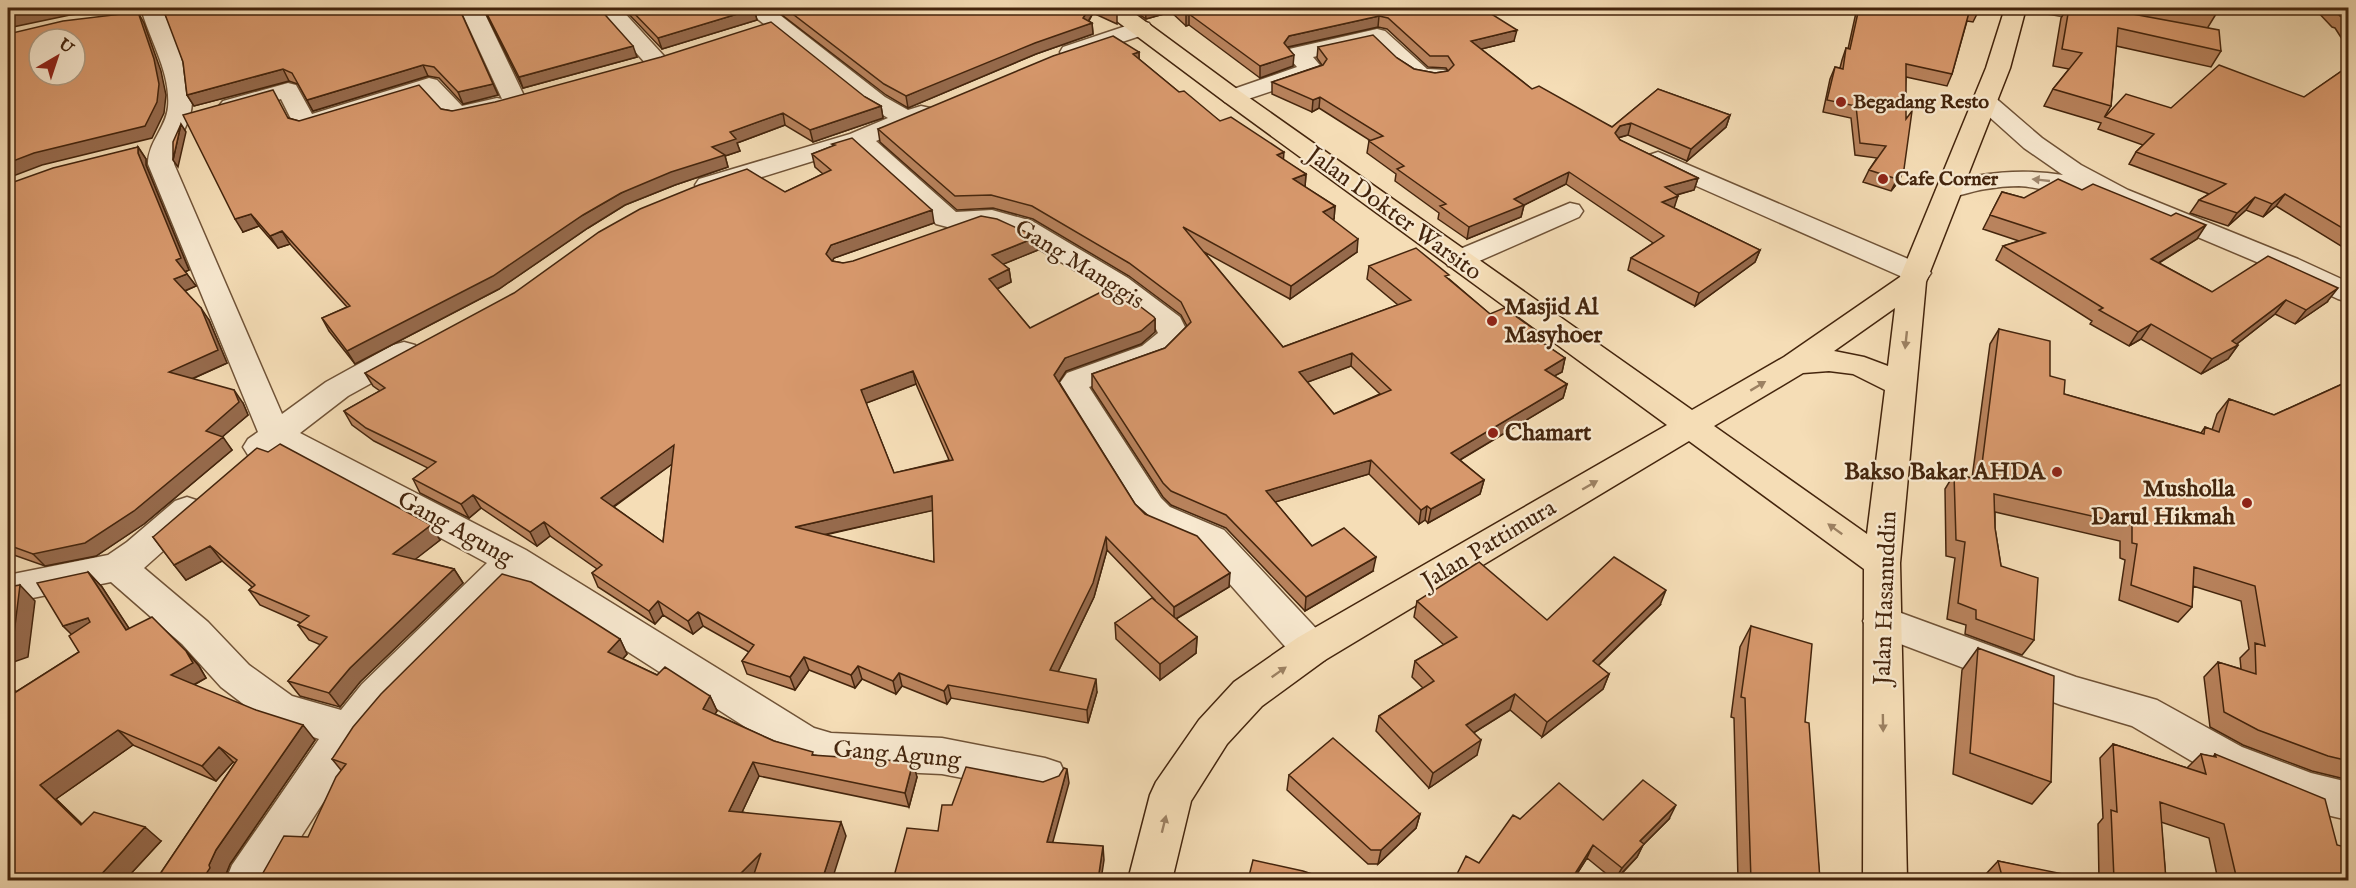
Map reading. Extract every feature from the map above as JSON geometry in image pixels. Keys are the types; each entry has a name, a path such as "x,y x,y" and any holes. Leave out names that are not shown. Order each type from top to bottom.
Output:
{"main road":[{"name":"Jalan Dokter Warsito","path":"1114,8 1233,98 1882,563"},
{"name":"Jalan Hasanuddin","path":"1885,880 1882,563 1915,277 1998,68 2016,8"},
{"name":"Jalan Pattimura","path":"1150,880 1172,795 1213,732 1248,694 1311,649 1795,364 1915,277"},
{"path":"1795,364 1842,360 1865,367 1901,386"}],"street":[{"path":"275,434 161,164 160,155 152,148 194,116 288,90 305,124 429,85 457,114 525,97 471,8"},
{"path":"758,8 877,102 907,119"},
{"path":"2052,8 2134,23"},
{"path":"152,12 178,86 180,108 194,116"},
{"path":"612,12 656,61"},
{"path":"750,33 778,23"},
{"path":"1045,61 1141,28"},
{"path":"1233,98 1312,70 1297,54 1377,36 1422,76 1438,75"},
{"path":"1984,100 2033,143 2072,170 2119,196 2288,265 2349,293"},
{"path":"688,192 859,139 942,104"},
{"name":"Gang Manggis","path":"859,139 946,218 955,220 992,218 1022,227 1118,284 1169,324 1174,335 1153,353 1088,375 1078,380 1073,387 1149,507 1158,516 1210,539 1311,649"},
{"path":"1636,150 1915,277"},
{"path":"1949,190 1977,181 2013,177 2062,182 2119,196"},
{"path":"1458,260 1570,211"},
{"path":"934,235 977,219"},
{"path":"244,463 275,434 338,389 431,338"},
{"name":"Gang Agung","path":"275,434 513,560 803,743 831,751 942,756 1045,776"},
{"path":"8,589 118,567 140,552 203,496"},
{"path":"249,880 349,729 376,696 513,560"},
{"path":"118,567 195,633 235,676 269,702 303,718 349,729"},
{"path":"1882,621 2075,693 2143,712 2227,760 2310,792 2349,801"}],"building":[{"path":"8,8 45,8 8,15"},
{"path":"459,8 493,84 458,92 434,67 423,65 307,100 292,73 283,69 187,95 183,62 163,9"},
{"path":"484,8 599,8 633,46 519,77"},
{"path":"629,8 753,8 754,9 658,38"},
{"path":"785,8 1090,8 1083,18 1092,23 1035,43 906,96 884,84"},
{"path":"1178,8 1482,8 1517,30 1471,41 1532,89 1539,86 1612,127 1658,89 1730,115 1691,149 1631,123 1620,126 1615,133 1620,140 1698,178 1665,187 1678,196 1662,202 1760,250 1699,293 1631,258 1664,236 1569,172 1514,199 1524,205 1469,227 1440,206 1446,204 1397,169 1404,166 1369,141 1383,136 1320,97 1313,100 1272,82 1323,65 1327,59 1318,47 1373,35 1397,58 1414,69 1435,73 1448,71 1454,65 1448,56 1430,56 1388,18 1379,16 1289,36 1284,43 1294,55 1260,66"},
{"path":"1859,8 1980,8 1978,11 1970,9 1952,74 1906,64 1906,119 1912,111 1904,169 1897,179 1869,170 1886,146 1860,143 1856,106 1827,100 1835,67 1843,69 1846,48 1850,49"},
{"path":"2069,8 2100,8 2219,30 2221,51 2118,28 2111,106 2053,89 2082,53 2062,49"},
{"path":"2179,8 2215,8 2216,14"},
{"path":"2332,8 2349,8 2349,25 2343,16"},
{"path":"138,12 154,59 159,84 157,102 145,126 34,153 8,163 8,34 27,30 27,87 87,87 87,27 38,27 63,21"},
{"path":"771,22 865,97 881,106 810,130 783,113 730,132 736,139 712,147 725,155 671,172 621,193 583,215 493,276 347,351 322,318 350,306 282,231 270,236 251,214 235,219 183,115 273,90 288,118 299,121 419,85 441,109 452,111 495,102 661,57"},
{"path":"1113,36 1139,52 1133,54 1179,92 1184,91 1220,121 1231,117 1284,152 1277,155 1306,174 1293,179 1335,206 1323,212 1358,239 1291,286 1183,227 1283,347 1411,300 1369,266 1416,248 1449,275 1445,276 1490,314 1504,308 1538,332 1531,335 1565,358 1545,370 1567,384 1451,453 1484,480 1431,509 1427,506 1421,510 1371,460 1266,491 1312,546 1344,528 1376,557 1306,597 1226,515 1171,491 1163,483 1092,374 1165,348 1191,322 1181,302 1129,263 1032,206 991,195 955,196 878,129 1053,56","holes":["1352,353 1391,390 1334,414 1299,372"]},
{"path":"2219,65 2304,97 2349,66 2349,232 2285,194 2272,204 2255,197 2237,213 2199,200 2226,184 2136,152 2154,134 2105,117 2126,94 2171,108"},
{"path":"181,124 173,160 173,142"},
{"path":"852,138 932,210 831,245 826,254 832,261 843,263 853,261 981,216 997,219 1037,237 992,255 1009,269 989,279 1030,328 1113,286 1155,319 1141,331 1065,358 1054,375 1135,504 1145,514 1197,536 1230,573 1174,607 1106,537 1093,583 1050,670 1096,679 1087,710 948,685 944,691 899,673 893,681 858,666 851,675 804,657 790,677 742,661 754,645 698,612 688,621 658,601 649,611 592,573 602,565 544,522 530,532 473,495 461,504 413,479 436,462 366,428 344,411 385,388 365,373 514,293 599,232 640,209 699,185 747,169 785,192 831,170 812,154 835,145 832,144","holes":["913,371 953,460 894,473 861,390","674,445 663,542 601,498","932,496 934,562 795,527"]},
{"path":"138,147 138,153 181,258 176,260 187,274 174,279 201,308 218,350 169,372 234,390 239,402 206,431 223,437 134,511 85,543 33,554 8,545 8,184 53,168"},
{"path":"2058,179 2082,190 2093,184 2171,216 2176,213 2206,225 2151,259 2212,292 2268,256 2338,288 2306,310 2286,300 2232,341 2238,345 2212,359 2151,324 2138,332 2099,310 2103,308 2003,246 2045,233 1990,215 2002,192 2024,198"},
{"path":"1999,329 2050,341 2050,376 2065,380 2064,394 2204,434 2205,427 2219,432 2229,399 2274,415 2349,381 2349,761 2328,756 2258,730 2224,712 2218,662 2256,674 2255,643 2265,646 2255,586 2194,567 2192,607 2131,585 2137,544 2132,543 2132,525 1994,494 1995,528 2001,566 2038,578 2034,640 1976,619 1976,610 1958,603 1965,542 1956,540 1954,474 1980,480"},
{"path":"280,444 431,525 393,554 454,569 350,668 329,693 288,681 327,637 298,625 309,616 249,590 255,585 210,546 174,565 153,537 257,448 268,452"},
{"path":"1614,557 1666,590 1593,661 1609,674 1547,722 1515,694 1466,725 1481,740 1433,773 1379,716 1434,681 1415,661 1457,637 1417,601 1479,562 1547,620"},
{"path":"88,572 126,630 152,617 186,651 193,663 171,675 256,710 303,725 216,850 209,865 210,868 202,880 156,880 237,760 219,747 202,766 118,730 40,785 81,825 94,812 145,827 96,880 8,880 8,697 79,652 69,636 90,622 88,618 63,626 37,583"},
{"path":"502,574 531,582 620,639 608,652 657,675 665,667 710,696 703,709 774,741 813,752 812,755 913,762 905,793 753,762 729,811 841,822 822,880 752,880 761,853 734,880 259,880 284,836 308,837 336,777 346,764 332,759 353,727 381,694"},
{"path":"20,585 13,642 8,644 8,587"},
{"path":"1152,598 1197,637 1160,664 1115,623"},
{"path":"1751,626 1812,644 1805,722 1809,723 1820,880 1751,880 1745,698 1741,697"},
{"path":"1978,648 2054,676 2051,782 1970,753"},
{"path":"1333,738 1420,814 1381,850 1371,850 1289,775"},
{"path":"2113,744 2206,774 2201,754 2216,757 2215,754 2325,799 2337,845 2349,848 2349,880 2237,880 2224,824 2160,802 2166,880 2114,879 2111,810 2117,812"},
{"path":"966,767 1043,782 1059,776 1064,768 1067,769 1047,842 1103,846 1098,880 893,880 907,828 938,831 942,805 952,805"},
{"path":"1643,780 1676,805 1640,841 1644,844 1622,868 1593,845 1571,880 1454,880 1466,856 1479,863 1513,815 1520,819 1559,783 1603,820"},
{"path":"1253,860 1303,871 1330,880 1248,880"},
{"path":"1998,861 2083,878 2083,880 2003,880"}],"place":[{"name":"Begadang Resto","path":"1841,102"},
{"name":"Cafe Corner","path":"1883,179"},
{"name":"Masjid Al Masyhoer","path":"1492,321"},
{"name":"Chamart","path":"1493,433"},
{"name":"Bakso Bakar AHDA","path":"2057,472"},
{"name":"Musholla Darul Hikmah","path":"2247,503"}]}
